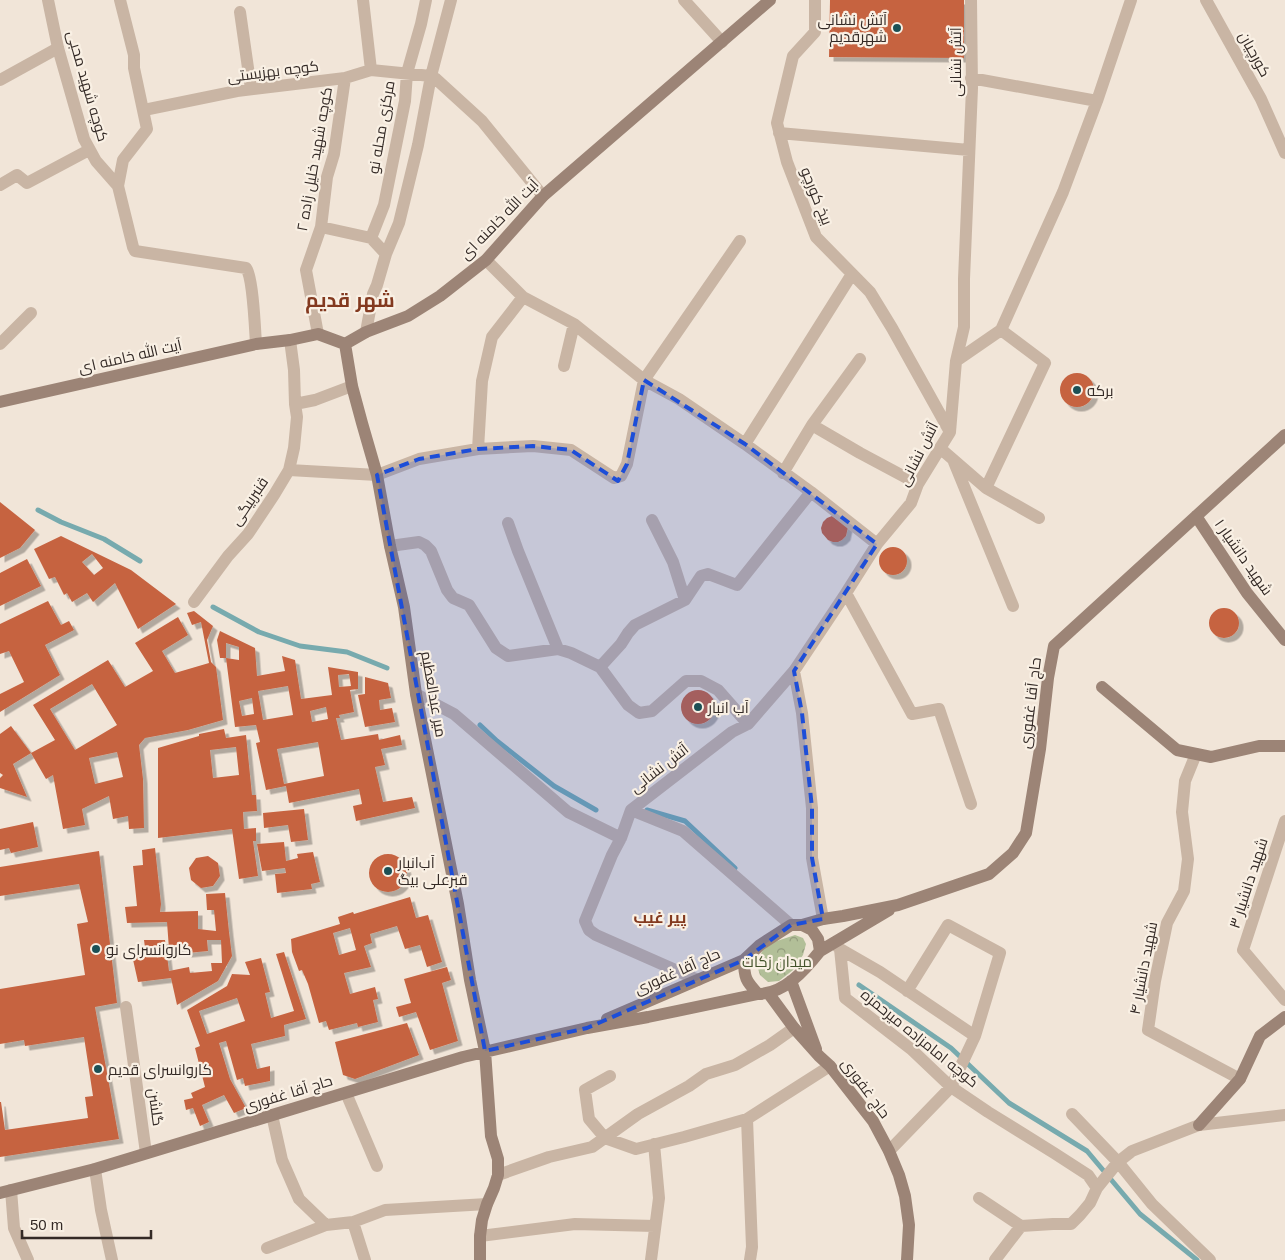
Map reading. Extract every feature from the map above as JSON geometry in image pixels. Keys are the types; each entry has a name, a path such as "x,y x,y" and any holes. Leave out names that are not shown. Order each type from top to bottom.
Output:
{"main road":[{"name":"آیت الله خامنه ای","path":"345,344 366,332 408,316 440,296 486,260 543,196 770,0"},
{"name":"آیت الله خامنه ای","path":"0,402 256,344 318,334"},
{"path":"318,334 345,344"},
{"name":"میر عبدالعظیم","path":"345,344 352,386 377,475 404,607 416,694 457,895 470,980 485,1051 491,1136 498,1159 498,1175"},
{"name":"حاج آقا غفوری","path":"587,1028 744,960 760,945 796,925 898,905 989,874 1013,853 1026,833 1054,646 1285,436"},
{"name":"شهید دانشیار ۱","path":"1196,516 1247,593 1285,640"},
{"path":"1102,687 1177,750 1211,757 1259,746 1285,746"},
{"name":"حاج آقا غفوری","path":"819,945 837,946 898,905"},
{"path":"764,994 792,981 805,970 819,945 812,930 796,925"},
{"name":"حاج غفوری","path":"744,960 744,974 749,984 764,994 830,1066 873,1121 889,1151 905,1196 909,1225 907,1260"},
{"name":"حاج غفوری","path":"792,981 819,1056"},
{"name":"حاج آقا غفوری","path":"6,1191 95,1169 485,1051 587,1028 764,994"},
{"path":"1199,1125 1240,1079 1260,1036 1285,1017"},
{"path":"480,1260 482,1220 498,1175"}],"street":[{"name":"کوچه شهید محبی","path":"48,0 58,48 84,139 96,161 118,186 133,247 136,251 246,268 249,272 256,344"},
{"path":"118,186 123,160 147,129 134,68 134,55 120,0"},
{"path":"363,0 371,70"},
{"name":"مرکزی محله نو","path":"371,238 384,205 405,101 407,73 426,0"},
{"path":"366,332 373,294 399,222 418,145 431,76 451,0"},
{"path":"684,0 722,42"},
{"name":"بیخ کورچو","path":"815,0 815,32 792,56 777,124 787,162 816,237 870,292 950,432"},
{"name":"آتش نشانی","path":"631,810 732,732 748,724 794,671 877,544 911,503 918,484 950,432 956,361 964,327 971,78 971,0"},
{"path":"956,361 1001,330 1063,192 1097,101 1131,0"},
{"name":"کورچیان","path":"1206,0 1261,99 1285,153"},
{"path":"240,12 251,90"},
{"path":"0,80 58,48"},
{"name":"کوچه بهزیستی","path":"144,110 237,91 345,78 371,70 431,76"},
{"path":"431,76 482,121 543,196"},
{"name":"کوچه شهید خلیل زاده ۲","path":"318,334 306,270 321,227 327,177 334,154 345,78"},
{"path":"971,78 1097,101"},
{"path":"779,133 969,150"},
{"path":"0,185 17,175 27,183 89,150"},
{"path":"321,227 371,238 386,254"},
{"path":"289,470 377,475 419,459 478,448 533,446 571,450 614,478 621,476 627,464 644,380 740,241"},
{"path":"486,260 523,297 574,324 644,380 679,399 745,444 811,492 877,544"},
{"path":"745,444 852,274"},
{"path":"478,448 482,381 492,337 523,297"},
{"path":"0,344 32,313"},
{"path":"564,366 574,324"},
{"path":"986,488 1045,363 1001,330"},
{"name":"قنبربیگی","path":"194,602 228,556 248,534 289,470 294,448 297,418 294,404 294,370 290,340"},
{"path":"783,473 812,425 860,359"},
{"path":"294,404 315,400 352,386"},
{"path":"812,425 918,484"},
{"path":"941,449 986,488 1039,518"},
{"path":"953,459 1013,606"},
{"path":"600,667 635,625 686,600 701,576 708,574 737,585 811,492"},
{"path":"652,520 673,562 686,600"},
{"path":"508,523 558,649"},
{"path":"390,546 419,542 425,545 431,551 447,590 453,598 469,606 496,648 508,656 558,649 571,653 600,667 628,705 639,713 652,711 686,681 701,681 718,690 748,724"},
{"path":"846,593 912,714 939,709 971,804"},
{"path":"794,671 802,713 812,808 812,858 823,919"},
{"path":"416,694 454,714 568,812 621,838"},
{"name":"شهید دانشیار ۴","path":"1196,754 1185,781 1182,812 1188,859 1184,891 1167,923 1155,981 1148,1030 1240,1079"},
{"path":"698,980 596,935 589,930 585,921 631,810 683,831 796,925"},
{"name":"شهید دانشیار ۳","path":"1285,821 1243,950 1285,1000"},
{"path":"889,1151 951,1087 974,1036 1000,953 948,925 907,991"},
{"path":"837,946 880,972 974,1036"},
{"name":"کوچه امامزاده میرحمزه","path":"837,946 845,998 912,1050 951,1087 1088,1175 1097,1188"},
{"name":"گلشن","path":"126,1007 146,1153"},
{"path":"498,1175 549,1157 592,1147 638,1114 706,1074 735,1065 770,1045 794,1028"},
{"path":"610,1076 585,1090 589,1119 605,1138 636,1149 747,1119 830,1066"},
{"path":"346,1093 377,1166"},
{"path":"1072,1114 1118,1162 1152,1204 1210,1260"},
{"path":"272,1115 282,1160 299,1199 326,1225"},
{"path":"979,1198 1021,1226 1071,1224 1090,1203 1097,1188 1118,1162 1132,1151 1199,1125 1285,1115"},
{"path":"747,1119 752,1247 750,1260"},
{"path":"651,1260 659,1198 654,1144"},
{"path":"95,1169 112,1260"},
{"path":"6,1191 14,1228 28,1260"},
{"path":"267,1248 326,1225 353,1222 385,1210 487,1204"},
{"path":"353,1222 365,1260"},
{"path":"480,1236 575,1224 655,1226"},
{"path":"996,1260 1021,1226"}],"highlighted area":[{"path":"644,380 745,444 877,544 794,671 802,713 812,808 812,858 823,919 791,925 744,960 587,1028 485,1051 377,475 419,459 478,449 533,446 571,450 618,481 627,464"}],"green space":[{"name":"میدان زکات","path":"795,935 803,938 806,944 803,955 793,970 779,981 768,982 760,975 756,962 763,950 774,942"}],"building":[{"name":"آتش نشانی شهرقدیم","path":"830,0 964,0 964,58 829,57"},
{"name":"برکه","path":"1077,373 1089,378 1094,390 1089,402 1077,407 1065,402 1060,390 1065,378"},
{"path":"0,502 35,530 20,548 0,558"},
{"path":"832,516 848,527 846,536 838,542 828,540 822,533 823,522"},
{"path":"61,536 131,570 176,604 138,629 115,583 93,602 87,593 72,602 67,593 64,595 55,577 49,579 34,549","holes":["92,554 103,568 94,575 82,562"]},
{"path":"893,547 903,551 907,561 903,571 893,575 883,571 879,561 883,551"},
{"path":"27,559 41,586 0,606 0,573"},
{"path":"48,601 61,625 69,621 74,630 45,645 60,675 0,712 0,694 24,682 9,651 0,654 0,624"},
{"path":"1224,608 1235,612 1239,623 1235,634 1224,638 1213,634 1209,623 1213,612"},
{"path":"194,611 213,626 207,640 211,662 216,667 223,720 188,730 145,738 139,745 143,779 144,828 129,829 128,816 113,819 109,796 82,809 85,825 63,829 53,775 46,779 31,753 55,740 33,705 108,660 125,687 153,671 135,643 178,617 188,635 162,651 175,673 209,663 201,622 192,625 187,613","holes":["92,684 117,725 75,750 50,709","117,752 123,777 95,784 89,758"]},
{"path":"220,631 255,648 257,676 285,671 282,656 295,660 301,699 332,695 328,667 358,672 358,689 350,690 354,712 339,715 340,718 336,718 341,740 378,734 379,740 400,735 402,745 381,749 385,765 375,767 383,802 412,797 415,808 356,821 353,806 362,804 359,789 289,803 286,786 266,790 256,743 260,742 256,725 235,727 226,658 220,658 217,640","holes":["226,643 239,647 239,660 226,658","349,674 351,686 339,687 338,675","288,686 293,715 263,720 258,691","252,698 254,714 242,716 239,701","326,707 328,719 312,722 310,711","318,742 324,776 284,784 277,749"]},
{"path":"365,677 388,683 391,698 379,700 380,710 392,708 395,722 365,727 358,695 365,694"},
{"name":"آب انبار","path":"698,690 705,691 710,695 714,700 714,714 710,719 705,723 698,724 691,723 686,719 682,714 681,707 682,700 686,695 691,691"},
{"path":"11,726 31,753 13,764 27,797 0,788 0,778 3,775 0,773 0,734"},
{"path":"224,729 226,738 246,735 252,795 256,795 257,811 243,812 244,829 256,828 256,841 253,841 258,876 239,879 232,829 158,838 158,748 199,736 199,734","holes":["236,747 239,775 213,778 210,750"]},
{"path":"304,809 308,840 291,842 288,825 264,828 263,813"},
{"path":"33,822 38,847 11,853 9,848 0,850 0,829"},
{"path":"284,842 286,861 298,858 297,854 313,852 320,882 311,884 312,889 277,893 275,874 286,873 285,868 262,871 257,844"},
{"path":"155,848 161,904 160,912 198,911 198,929 216,931 214,910 207,910 206,894 225,893 232,956 218,981 177,1005 171,978 138,982 132,955 146,955 144,940 165,940 169,971 189,967 190,973 212,971 211,963 222,963 221,940 207,940 208,951 187,953 187,948 169,949 167,922 127,923 125,907 137,906 133,866 143,865 142,850"},
{"path":"99,851 117,1003 95,1007 119,1139 0,1157 0,1102 5,1130 88,1118 85,1097 93,1096 84,1037 25,1046 24,1040 0,1044 0,989 85,975 77,924 88,922 79,884 0,896 0,867"},
{"name":"آب‌انبار قبرعلی بیگ","path":"388,854 401,860 407,873 401,886 388,892 375,886 369,873 375,860"},
{"path":"208,856 218,863 220,876 213,886 201,888 191,880 189,868 196,858"},
{"path":"410,897 416,918 428,915 442,962 427,967 420,945 405,949 397,926 370,934 372,943 364,946 371,967 344,973 350,994 375,987 378,999 373,1000 378,1022 358,1027 357,1023 329,1030 326,1021 319,1023 308,984 302,970 299,971 292,952 291,939 340,924 338,917 353,912 354,914","holes":["350,928 356,950 339,955 333,933"]},
{"path":"284,952 306,1019 284,1025 285,1036 251,1044 257,1069 270,1066 270,1081 245,1086 243,1078 237,1080 226,1041 219,1043 230,1079 246,1108 234,1113 224,1095 202,1105 209,1122 200,1126 193,1108 186,1110 184,1100 193,1098 191,1093 205,1087 195,1048 200,1046 187,1010 227,986 232,974 250,975 245,962 261,958 270,992 265,993 271,1018 294,1011 276,954","holes":["237,998 245,1021 207,1034 199,1011"]},
{"path":"447,967 451,980 442,983 458,1041 430,1050 416,1012 399,1017 396,1007 411,1003 404,979"},
{"path":"407,1023 419,1055 355,1079 343,1075 335,1042"}],"waterway":[{"path":"38,510 61,522 104,539 140,561"},
{"path":"213,607 259,632 300,646 347,652 387,668"},
{"path":"480,725 497,741 554,786 596,810"},
{"path":"647,810 685,821 735,868"},
{"path":"859,985 951,1048 1009,1103 1087,1151 1140,1214 1197,1260"}],"place":[{"name":"آتش نشانی شهرقدیم","path":"897,28"},
{"name":"برکه","path":"1077,390"},
{"name":"آب انبار","path":"698,707"},
{"name":"آب‌انبار قبرعلی بیگ","path":"388,871"},
{"name":"کاروانسرای نو","path":"96,949"},
{"name":"کاروانسرای قدیم","path":"98,1069"}],"district":[{"name":"شهر قدیم","path":"350,300"},
{"name":"پیر غیب","path":"660,917"}]}
